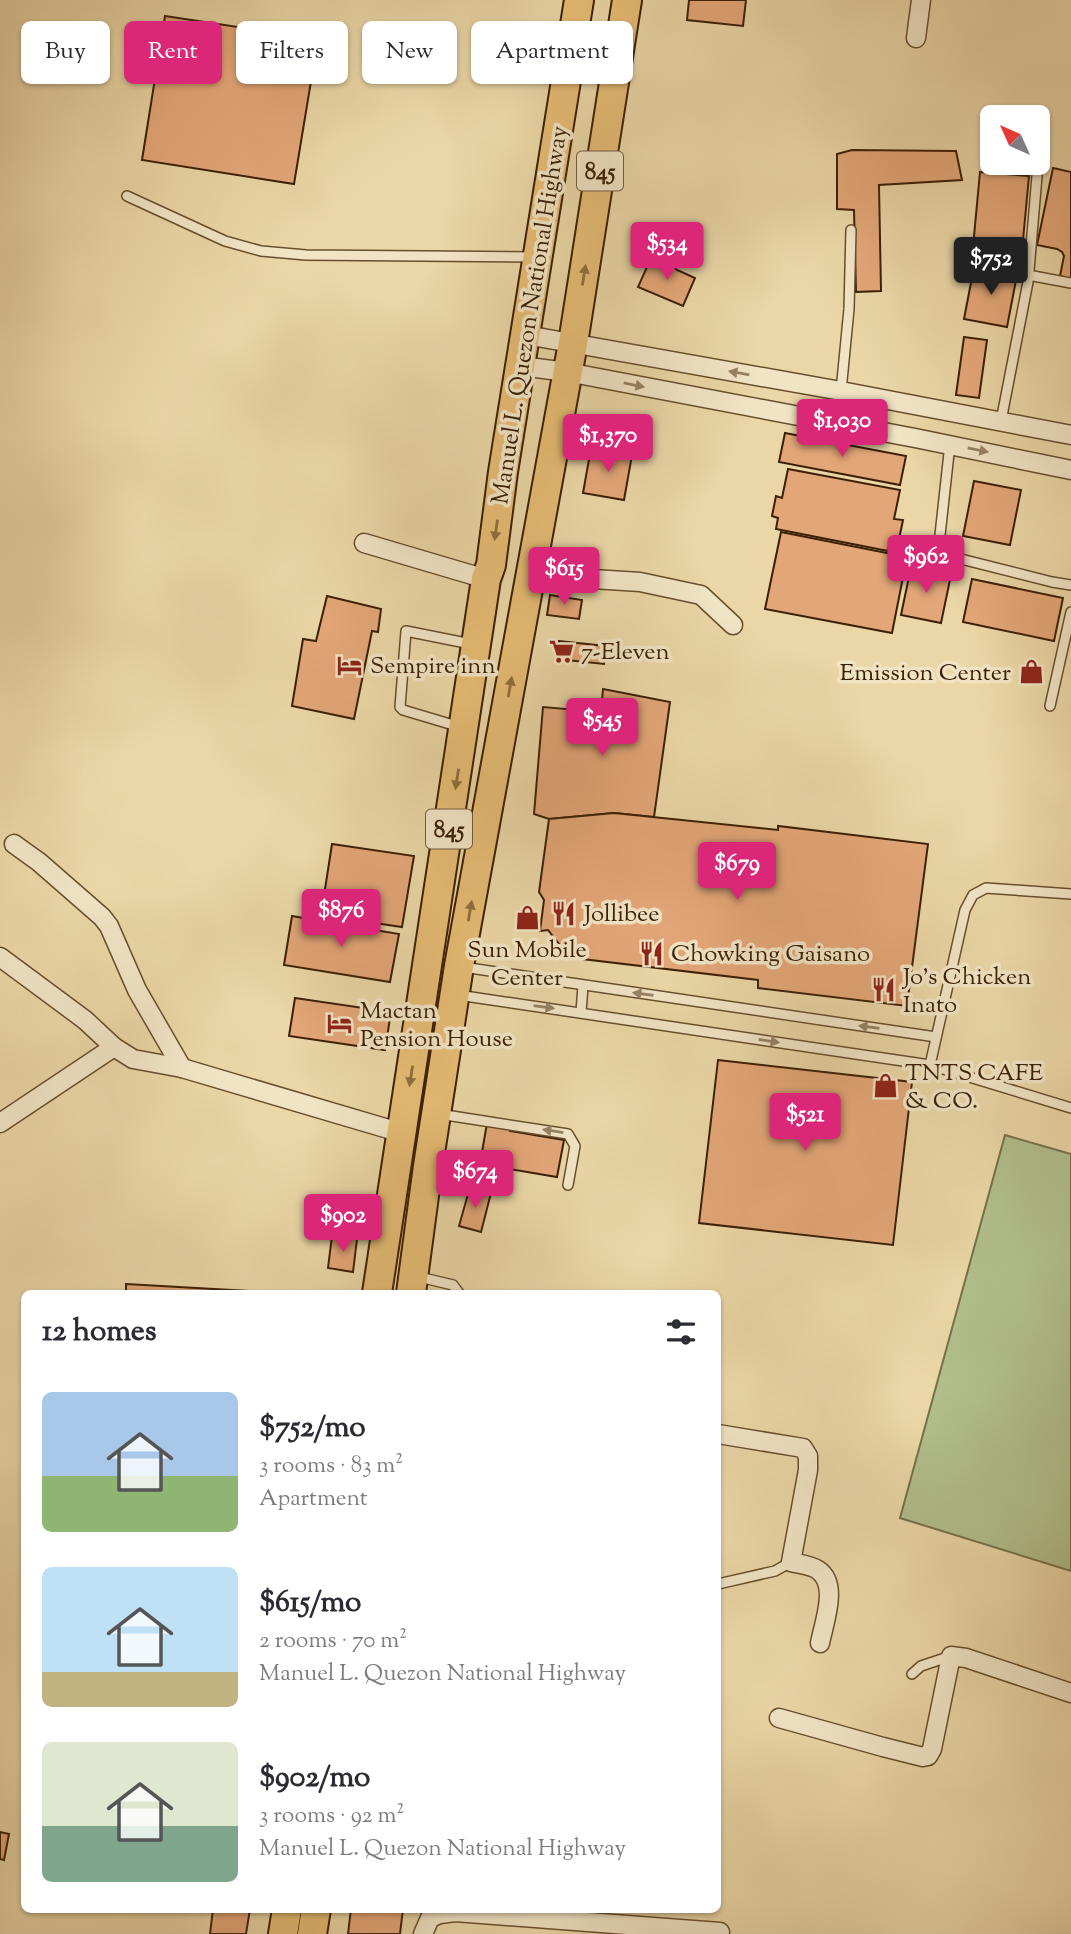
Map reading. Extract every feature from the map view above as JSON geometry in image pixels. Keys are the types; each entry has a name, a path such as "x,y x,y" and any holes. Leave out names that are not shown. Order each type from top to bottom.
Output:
{"main road":[{"name":"Manuel L. Quezon National Highway","path":"377,1290 486,579 491,565 503,472 579,0"},
{"name":"Manuel L. Quezon National Highway","path":"412,1284 455,995 573,343 627,0"},
{"path":"268,1934 271,1913"},
{"path":"283,1934 286,1913"},
{"path":"312,1934 315,1913"}],"street":[{"path":"916,38 921,0"},
{"path":"526,335 1071,435"},
{"path":"522,366 567,372 950,444 1071,470"},
{"path":"915,438 918,406"},
{"path":"364,543 486,579"},
{"path":"530,575 640,582 701,595 733,625"},
{"path":"14,844 102,917 109,926 137,990 182,1068"},
{"path":"0,957 133,1059 182,1068 402,1133"},
{"path":"0,1123 114,1047"},
{"path":"721,1434 803,1448 808,1457 791,1562 817,1569 826,1579 830,1590 820,1643"},
{"path":"779,1718 918,1756 928,1756 932,1749 951,1656 967,1658 1071,1693"},
{"path":"423,1934 430,1918 448,1913"},
{"path":"468,1913 720,1932"}],"lane":[{"path":"1001,421 1028,275 1037,176"},
{"path":"127,196 225,241 261,251 306,255 538,257"},
{"path":"841,391 849,309 850,230"},
{"path":"1028,275 1071,283"},
{"path":"950,444 940,536 941,549 949,556 1052,582 1071,584"},
{"path":"1050,706 1071,612"},
{"path":"465,728 400,707 406,631 476,645"},
{"path":"930,1065 965,910 973,895 986,888 1071,894"},
{"path":"460,967 936,1037"},
{"path":"581,1013 583,986"},
{"path":"455,995 930,1065 1071,1108"},
{"path":"436,1114 568,1134 575,1146 568,1185"},
{"path":"412,1284 453,1285 457,1290"},
{"path":"721,1583 775,1571 791,1562"},
{"path":"912,1674 921,1666 951,1656"}],"green space":[{"path":"1005,1135 1071,1154 1071,1571 900,1518"}],"building":[{"path":"689,0 746,0 743,26 687,20"},
{"path":"165,16 198,21 164,21"},
{"path":"222,25 236,27 236,84 311,84 294,184 142,160 154,84 222,84"},
{"path":"852,150 956,151 962,180 879,185 881,291 856,292 854,210 837,209 837,154"},
{"path":"1053,168 1071,172 1071,279 1060,276 1064,256 1062,252 1037,245"},
{"path":"980,172 980,175 1029,176 1022,251 973,247"},
{"path":"651,258 695,278 683,306 638,287"},
{"path":"974,267 1017,275 1007,327 964,319"},
{"path":"964,337 987,340 979,398 956,395"},
{"path":"785,433 906,456 900,485 779,462"},
{"path":"591,448 632,455 624,500 583,493"},
{"path":"788,469 900,490 894,519 903,520 898,544 890,542 888,551 776,529 778,518 772,516 776,496 782,498"},
{"path":"974,481 1021,490 1010,545 963,536"},
{"path":"781,532 907,557 892,633 765,609"},
{"path":"911,567 951,575 941,623 901,615"},
{"path":"972,579 1063,598 1054,641 963,622"},
{"path":"550,595 582,600 579,619 547,615"},
{"path":"327,596 381,609 378,632 372,631 354,719 292,706 303,639 316,641"},
{"path":"559,641 605,646 604,664 557,659"},
{"path":"603,689 670,702 654,817 614,813 549,819 534,814 543,707 601,712"},
{"path":"614,813 778,830 778,826 928,844 907,1006 758,988 758,980 557,956 554,949 559,944 548,930 540,931 544,900 539,892 549,819"},
{"path":"332,844 414,856 402,927 321,915"},
{"path":"292,916 399,934 390,982 284,965"},
{"name":"Mactan Pension House","path":"295,998 391,1012 385,1050 289,1036"},
{"path":"718,1060 912,1082 893,1245 699,1223"},
{"path":"487,1123 511,1127 510,1131 564,1140 557,1177 480,1164"},
{"path":"470,1187 491,1193 481,1232 459,1226"},
{"path":"332,1236 357,1239 353,1272 328,1268"},
{"path":"126,1284 231,1290 126,1290"},
{"path":"0,1832 9,1834 4,1860 0,1859"},
{"path":"213,1913 249,1913 246,1934 210,1934"},
{"path":"351,1913 403,1913 400,1934 348,1934"}],"place":[{"name":"7-Eleven","path":"561,651"},
{"name":"Sempire inn","path":"350,665"},
{"name":"Emission Center","path":"1031,672"},
{"name":"Jollibee","path":"564,913"},
{"name":"Sun Mobile Center","path":"527,918"},
{"name":"Chowking Gaisano","path":"651,953"},
{"name":"Jo's Chicken Inato","path":"883,990"},
{"name":"Mactan Pension House","path":"340,1024"},
{"name":"TNTS CAFE & CO.","path":"885,1086"}]}
